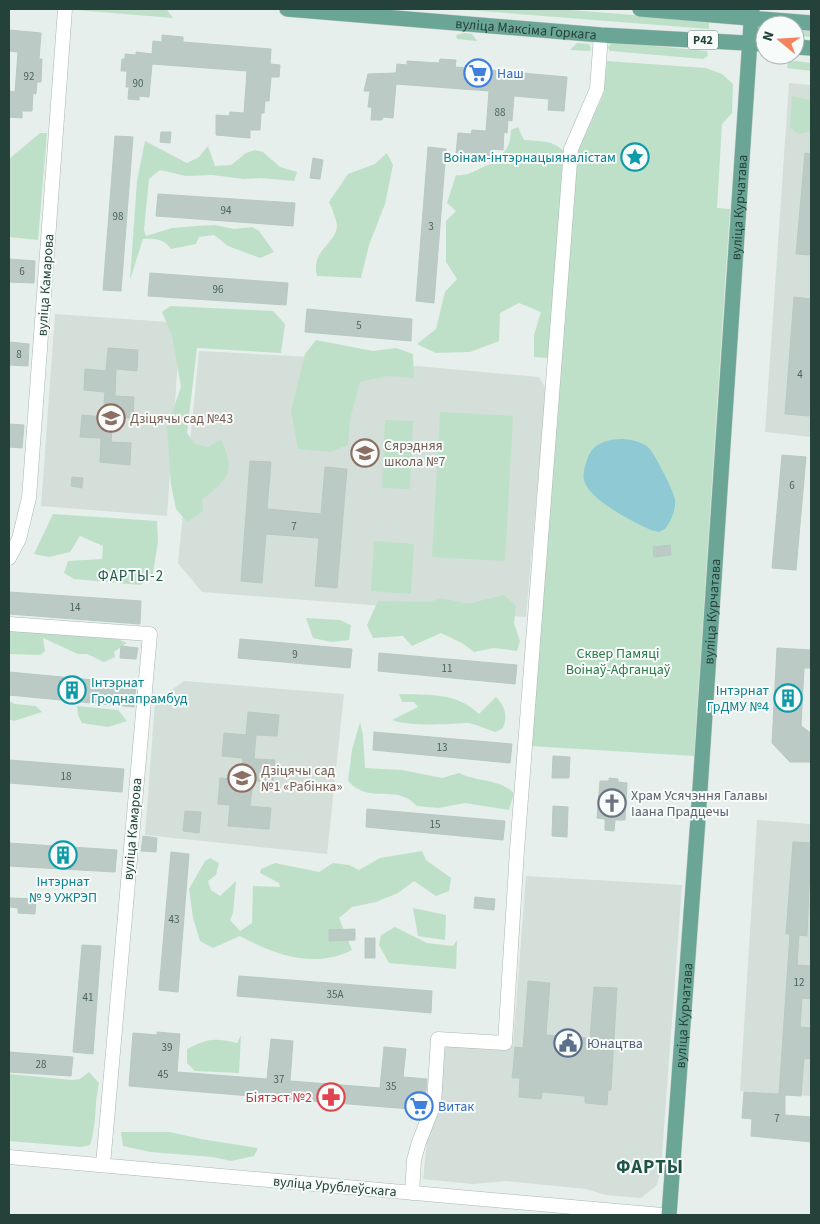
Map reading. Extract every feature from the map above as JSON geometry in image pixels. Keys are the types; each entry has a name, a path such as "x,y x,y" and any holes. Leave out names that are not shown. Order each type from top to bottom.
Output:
{"main road":[{"name":"вуліца Максіма Горкага","path":"287,9 602,35 755,44"},
{"name":"Р42","path":"640,9 752,13 811,23"},
{"name":"вуліца Курчатава","path":"752,13 755,32"},
{"name":"вуліца Курчатава","path":"669,1215 755,65"}],"street":[{"name":"вуліца Камарова","path":"9,558 19,538 29,498 65,9"},
{"path":"412,1193 414,1160 434,1104 438,1040 505,1043 518,841 571,149 597,89 602,35"},
{"name":"вуліца Камарова","path":"9,624 150,634 103,1165"},
{"name":"вуліца Урублеўскага","path":"9,1157 662,1215"}],"shaded area":[{"path":"789,83 811,85 811,437 765,432"},
{"name":"Дзіцячы сад №43","path":"55,314 168,322 180,331 167,516 41,506"},
{"name":"Сярэдняя школа №7","path":"199,351 329,358 539,377 546,389 526,617 202,592 178,563"},
{"name":"Дзіцячы сад №1 «Рабінка»","path":"184,681 344,694 327,854 145,835 155,702"},
{"path":"757,820 811,824 811,1096 740,1091"},
{"path":"526,876 682,885 661,1168 657,1185 641,1198 606,1195 586,1189 506,1181 473,1184 423,1179 427,1141 441,1103 444,1043 513,1045"}],"green space":[{"path":"455,9 558,9 709,21 709,29"},
{"path":"76,10 167,10 173,18"},
{"path":"805,29 811,29 811,37 805,37"},
{"path":"472,34 477,41 457,39 456,35"},
{"path":"613,42 707,51 708,56 703,59 610,51 608,47"},
{"path":"577,43 589,44 590,51 570,50"},
{"name":"Сквер Памяці Воінаў-Афганцаў","path":"607,61 706,68 722,74 733,84 732,113 722,124 717,208 730,209 694,756 530,746 576,156 603,95"},
{"path":"811,63 811,71 787,68 788,65"},
{"path":"792,96 811,100 811,131 798,134 790,128"},
{"path":"518,127 524,140 549,142 568,156 548,358 534,357 534,335 541,312 519,303 500,313 499,341 470,352 436,353 417,344 436,329 445,292 457,279 446,262 446,221 456,211 447,203 456,175 471,173 495,163 497,157 508,146 511,130"},
{"path":"40,133 47,133 38,240 9,237 9,159"},
{"path":"145,141 187,163 199,157 208,146 215,166 231,165 246,153 255,150 263,152 280,167 297,172 294,181 260,178 244,179 212,175 186,176 160,170 149,179 144,230 146,236 172,228 215,225 234,229 252,227 259,231 274,252 260,258 228,246 214,235 199,237 196,244 171,249 159,240 143,239 130,280 137,181"},
{"path":"387,153 393,165 385,204 369,245 361,278 317,276 316,267 320,253 336,232 335,216 329,202 348,174 375,164"},
{"path":"170,306 273,311 285,324 281,353 197,348 187,433 195,444 208,447 221,439 226,451 228,468 223,480 202,500 203,511 187,522 176,509 171,485 167,427 181,387 172,336 162,312"},
{"path":"316,340 373,351 396,348 413,354 414,378 387,376 360,382 350,419 348,445 331,452 298,449 291,411 305,354"},
{"path":"440,412 513,416 505,561 432,557"},
{"path":"385,420 413,421 410,489 382,488"},
{"path":"53,514 157,521 158,542 152,578 140,585 74,579 64,573 68,561 102,559 103,546 80,536 70,552 49,557 34,554"},
{"path":"374,541 414,544 411,594 371,591"},
{"path":"504,595 516,606 514,623 520,641 517,651 494,648 474,652 462,643 441,633 412,646 403,636 373,638 367,625 378,601 429,602 442,598 467,604"},
{"path":"306,618 340,620 351,625 349,640 331,642 313,638"},
{"path":"9,629 111,636 127,643 114,652 115,657 104,662 87,654 78,654 43,638 45,651 40,655 9,654"},
{"path":"399,694 451,698 470,707 479,714 496,697 505,711 505,724 503,728 496,732 470,723 419,724 392,720 418,707 414,702 402,702"},
{"path":"9,701 15,704 36,706 42,712 14,721 9,719"},
{"path":"77,706 118,710 127,721 108,727 82,723 78,715"},
{"path":"360,722 363,735 365,768 402,770 442,778 459,773 502,785 514,793 509,810 465,803 438,808 417,806 400,795 374,794 357,788 348,781 352,750"},
{"path":"422,851 426,860 451,878 449,891 436,896 414,881 398,893 376,902 352,907 339,918 352,950 338,956 324,959 295,957 267,949 240,936 213,948 200,941 193,918 189,889 205,861 210,858 219,863 216,875 208,881 211,890 220,896 236,881 233,913 230,920 240,931 252,923 253,886 280,887 279,883 260,873 261,869 275,863 319,872 333,863 349,865 359,870 380,858"},
{"path":"413,908 446,915 445,940 418,936"},
{"path":"395,927 427,943 453,946 457,940 456,969 389,963 379,945 381,935"},
{"path":"241,1035 239,1073 195,1071 187,1063 187,1049 211,1040 237,1043"},
{"path":"89,1072 99,1083 94,1130 90,1145 81,1147 9,1141 9,1074 72,1080 80,1079"},
{"path":"121,1132 170,1132 258,1148 254,1156 231,1161 213,1157 150,1152 123,1146"}],"water":[{"path":"620,439 635,441 649,448 672,490 675,500 674,511 665,529 659,532 651,530 613,510 594,495 584,480 585,465 594,448 605,441"}],"building":[{"path":"9,30 41,33 39,59 42,59 41,82 37,82 36,94 33,93 32,111 22,111 22,118 9,117 9,91 15,92 18,52 9,51"},
{"path":"162,35 183,37 183,42 271,49 270,64 280,65 279,77 271,77 269,101 265,101 264,113 261,113 260,130 250,130 250,138 216,135 216,115 229,116 230,112 244,113 247,71 152,64 149,97 139,96 139,100 128,99 129,87 126,87 127,71 121,71 122,59 125,59 125,54 136,55 136,52 152,54 153,41 162,42"},
{"path":"440,59 456,60 455,67 567,77 564,111 548,110 549,99 514,96 512,121 508,120 507,133 504,132 503,150 493,149 492,157 456,154 458,133 471,134 472,130 486,131 489,91 396,84 393,118 383,117 382,120 371,120 372,107 368,107 370,91 364,91 368,74 396,73 397,64 407,65 407,61 439,63"},
{"path":"161,132 171,132 170,143 160,142"},
{"path":"115,136 133,137 121,291 103,290"},
{"path":"428,147 446,149 434,303 416,301"},
{"path":"805,153 811,154 811,255 796,254"},
{"path":"313,158 323,160 320,179 310,178"},
{"path":"158,194 295,203 293,226 156,216"},
{"path":"9,259 35,261 34,283 9,282"},
{"path":"150,273 288,283 286,305 148,296"},
{"path":"794,297 811,299 809,416 785,414"},
{"path":"307,309 412,319 411,341 305,332"},
{"path":"9,342 29,344 28,366 9,365"},
{"path":"108,348 138,350 137,371 116,369 115,396 134,397 133,418 113,417 111,442 131,443 130,465 100,462 101,438 80,437 82,415 103,417 105,392 84,390 85,369 106,371"},
{"path":"9,424 24,425 22,448 9,447"},
{"path":"782,455 806,457 796,570 772,568"},
{"path":"250,461 271,462 267,509 321,514 325,467 347,469 337,588 315,586 319,538 266,534 262,583 241,581"},
{"path":"72,477 83,478 82,488 71,486"},
{"path":"670,545 671,555 654,557 653,547"},
{"path":"9,592 141,601 140,624 9,614"},
{"path":"240,639 352,649 350,668 238,658"},
{"path":"121,646 138,648 136,659 120,658"},
{"name":"Інтэрнат ГрДМУ №4","path":"777,648 811,650 811,668 804,668 801,726 811,733 811,762 790,762 772,743"},
{"path":"379,653 517,665 515,684 378,671"},
{"name":"Інтэрнат Гроднапрамбуд","path":"9,672 136,684 134,707 9,695"},
{"path":"248,712 279,715 277,736 256,735 254,759 275,760 273,782 253,781 250,806 271,808 269,829 228,826 230,805 218,804 220,778 241,780 243,758 222,756 224,733 246,735"},
{"path":"374,732 512,744 510,763 373,750"},
{"path":"553,756 570,757 569,778 552,778"},
{"path":"9,760 124,769 122,792 9,783"},
{"name":"Храм Усячэння Галавы Іаана Прадцечы","path":"609,778 627,783 625,820 615,820 614,831 605,830 605,819 597,818 600,781 609,781"},
{"path":"553,806 568,807 567,837 552,836"},
{"path":"367,809 505,821 503,840 366,827"},
{"path":"185,811 201,812 199,833 183,831"},
{"path":"143,836 157,838 156,852 141,851"},
{"path":"793,842 811,843 807,936 799,935 797,965 811,966 811,999 802,998 800,1027 811,1028 811,1059 804,1058 801,1096 785,1095 785,1115 811,1117 811,1142 751,1136 752,1119 742,1118 744,1092 779,1094 790,934 786,934"},
{"name":"Інтэрнат № 9 УЖРЭП","path":"9,843 117,850 115,872 9,866"},
{"path":"171,852 189,854 178,992 159,990"},
{"path":"475,897 495,899 494,910 474,908"},
{"path":"10,898 36,899 35,914 18,913 18,908 10,907"},
{"path":"355,929 355,940 329,941 329,930"},
{"path":"365,938 375,938 375,958 365,958"},
{"path":"82,945 101,946 93,1054 73,1052"},
{"path":"239,976 432,991 431,1013 237,996"},
{"name":"Юнацтва","path":"528,981 550,983 546,1035 590,1038 594,987 617,988 611,1090 608,1090 607,1105 585,1103 585,1096 542,1092 541,1099 519,1097 520,1078 512,1078 515,1047 523,1048"},
{"path":"157,1032 180,1034 177,1072 267,1079 271,1039 293,1041 290,1081 380,1088 384,1047 406,1049 403,1077 427,1079 425,1102 422,1110 129,1086 133,1033 157,1035"},
{"path":"9,1052 73,1057 71,1076 9,1072"}],"place":[{"name":"Наш","path":"478,73"},
{"name":"Воінам-інтэрнацыяналістам","path":"635,157"},
{"name":"Дзіцячы сад №43","path":"111,418"},
{"name":"Сярэдняя школа №7","path":"365,453"},
{"name":"Інтэрнат Гроднапрамбуд","path":"72,690"},
{"name":"Інтэрнат ГрДМУ №4","path":"788,698"},
{"name":"Дзіцячы сад №1 «Рабінка»","path":"242,778"},
{"name":"Храм Усячэння Галавы Іаана Прадцечы","path":"612,803"},
{"name":"Інтэрнат № 9 УЖРЭП","path":"63,855"},
{"name":"Юнацтва","path":"568,1043"},
{"name":"Біятэст №2","path":"331,1097"},
{"name":"Витак","path":"419,1106"}],"district":[{"name":"ФАРТЫ-2","path":"131,576"},
{"name":"ФАРТЫ","path":"650,1166"}]}
